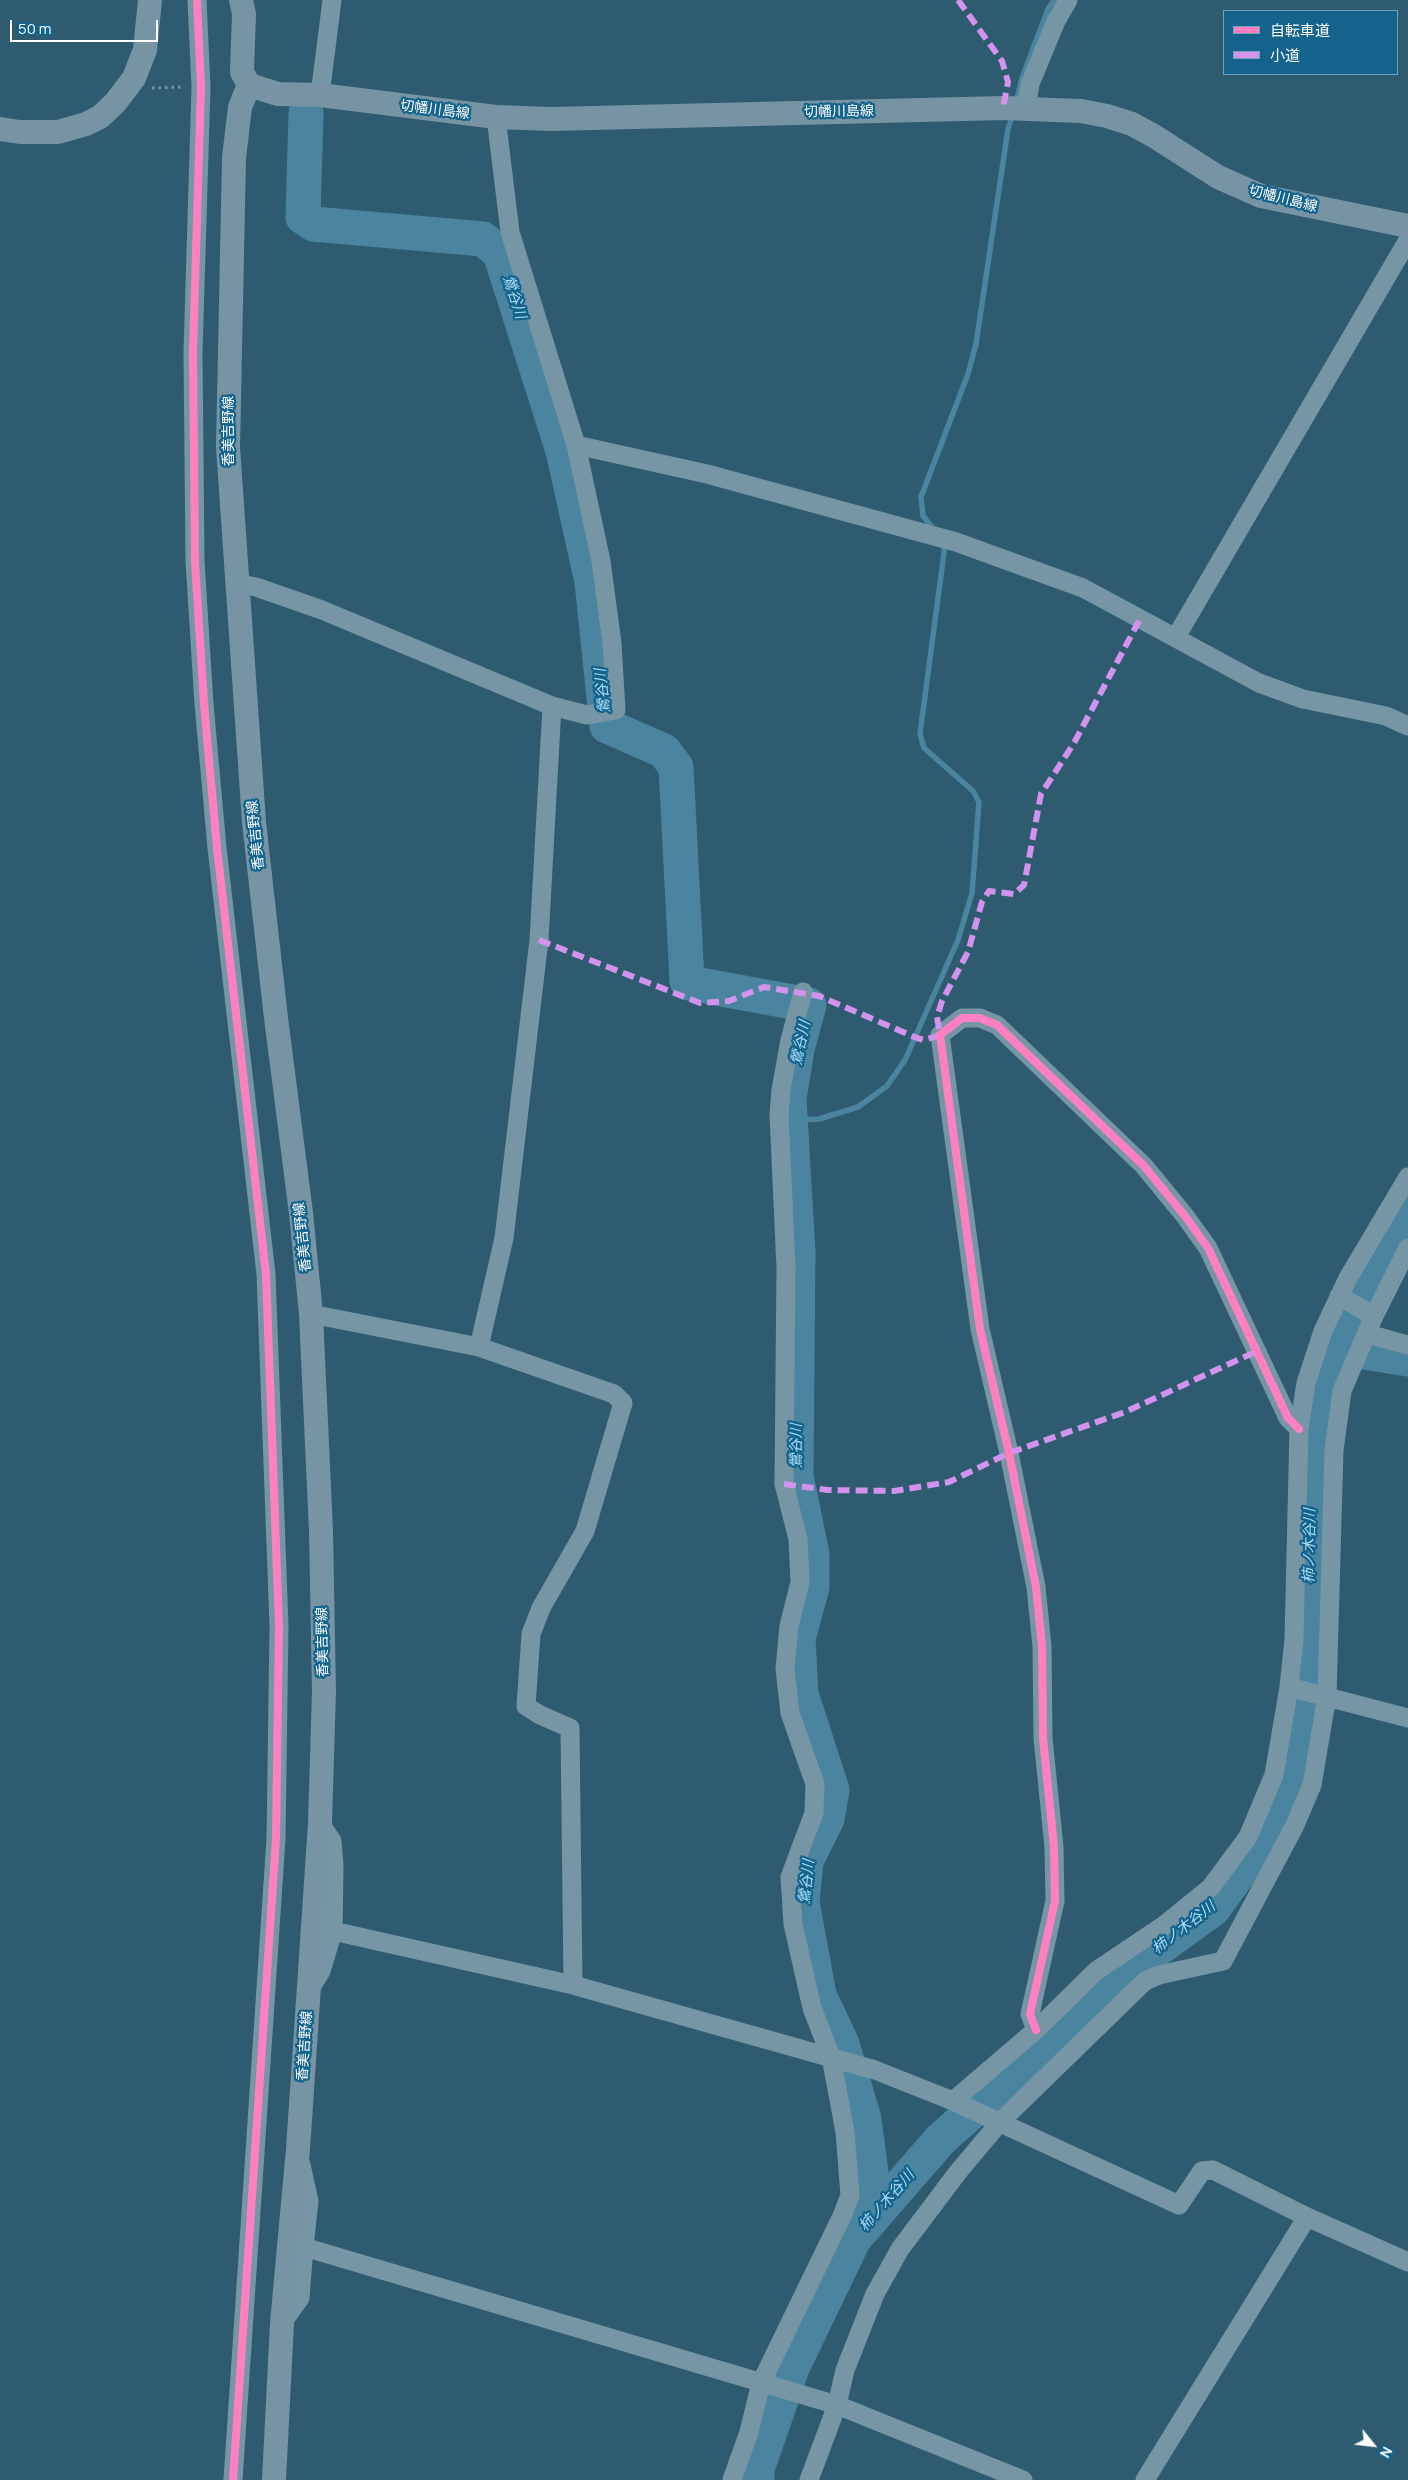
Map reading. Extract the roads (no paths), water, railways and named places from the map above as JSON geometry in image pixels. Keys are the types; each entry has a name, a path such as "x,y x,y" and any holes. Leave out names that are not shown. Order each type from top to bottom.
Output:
{"main road":[{"path":"0,129 20,132 58,132 86,124 100,117 115,103 134,78 145,50 150,0"},
{"path":"241,0 244,14 242,72 249,85"},
{"name":"切幡川島線","path":"249,85 278,94 320,95 496,117 551,118 1018,108 1081,111 1107,116 1147,132 1218,177 1261,196 1408,226"},
{"name":"香美吉野線","path":"249,85 240,107 234,158 228,447 254,822 276,1018 302,1213 311,1314 321,1532 324,1681 320,1823 298,2149 282,2323 274,2480"}],"street":[{"path":"197,0 201,87 193,352 195,561 204,704 217,848 266,1274 280,1626 276,1839 233,2480"},
{"path":"320,95 332,0"},
{"path":"1018,108 1056,21 1068,0"},
{"path":"236,583 256,587 322,610 552,706 587,715 616,710 608,616 601,562 576,445 510,232 496,117"},
{"path":"1176,637 1408,240"},
{"path":"576,445 707,474 956,542 1083,588 1176,637 1259,684 1303,699 1386,716 1408,726"},
{"path":"479,1347 504,1238 539,940 552,706"},
{"path":"732,2480 764,2384 850,2195 845,2132 835,2058 812,2008 793,1924 790,1877 814,1813 815,1784 790,1713 785,1669 789,1626 800,1582 798,1540 784,1484 786,1268 779,1114 781,1090 790,1040 801,1001"},
{"path":"1036,2030 1030,2014 1055,1901 1054,1847 1042,1738 1042,1646 1036,1587 1013,1472 980,1329 940,1035 962,1018 980,1018 997,1025 1144,1166 1185,1216 1208,1248 1288,1418 1299,1429"},
{"path":"958,2103 1096,1971 1163,1926 1211,1887 1248,1836 1274,1776 1292,1688 1299,1429 1306,1383 1323,1331 1343,1298 1348,1278 1408,1177"},
{"path":"809,2480 832,2404 875,2294 900,2249 958,2172 991,2119 1145,1981 1159,1975 1223,1961 1295,1825 1312,1785 1324,1695 1334,1450 1342,1391 1362,1346 1371,1314 1408,1248"},
{"path":"1343,1298 1371,1314"},
{"path":"311,1314 479,1347 614,1394 623,1403 585,1531 541,1608 531,1634 526,1706 540,1716 570,1728 573,1985"},
{"path":"1362,1346 1408,1345"},
{"path":"1292,1688 1408,1718"},
{"path":"309,1990 321,1971 333,1931 334,1866 332,1841 320,1823"},
{"path":"333,1931 573,1985 875,2070 958,2103 1170,2203 1178,2205 1202,2171 1213,2170 1308,2217 1408,2262"},
{"path":"282,2323 300,2298 309,2201 298,2149"},
{"path":"1145,2480 1308,2217"},
{"path":"304,2247 832,2404 1023,2480"}],"waterway":[{"path":"1016,103 1022,78 1048,9 1054,0"},
{"name":"鶯谷川","path":"306,113 303,217 313,224 483,239 500,253 563,451 592,582 607,726 664,751 676,767 687,981 689,983 809,1005 797,1049 789,1099 798,1252 796,1476 812,1554 812,1587 798,1639 801,1694 832,1790 827,1819 806,1861 802,1902 819,1995 842,2044 864,2119 872,2180 854,2239"},
{"path":"931,526 923,516 921,497 968,374 976,344 1008,129 1013,114"},
{"path":"790,1120 819,1119 858,1107 887,1086 905,1060 958,940 972,893 979,802 973,791 924,748 920,734 945,545"},
{"name":"柿ノ木谷川","path":"757,2480 757,2469 792,2368 854,2239 941,2139 1148,1956 1213,1909 1259,1846 1291,1770 1309,1654 1310,1511 1317,1407 1338,1348 1367,1283 1408,1211"},
{"path":"1338,1348 1408,1359"}]}
